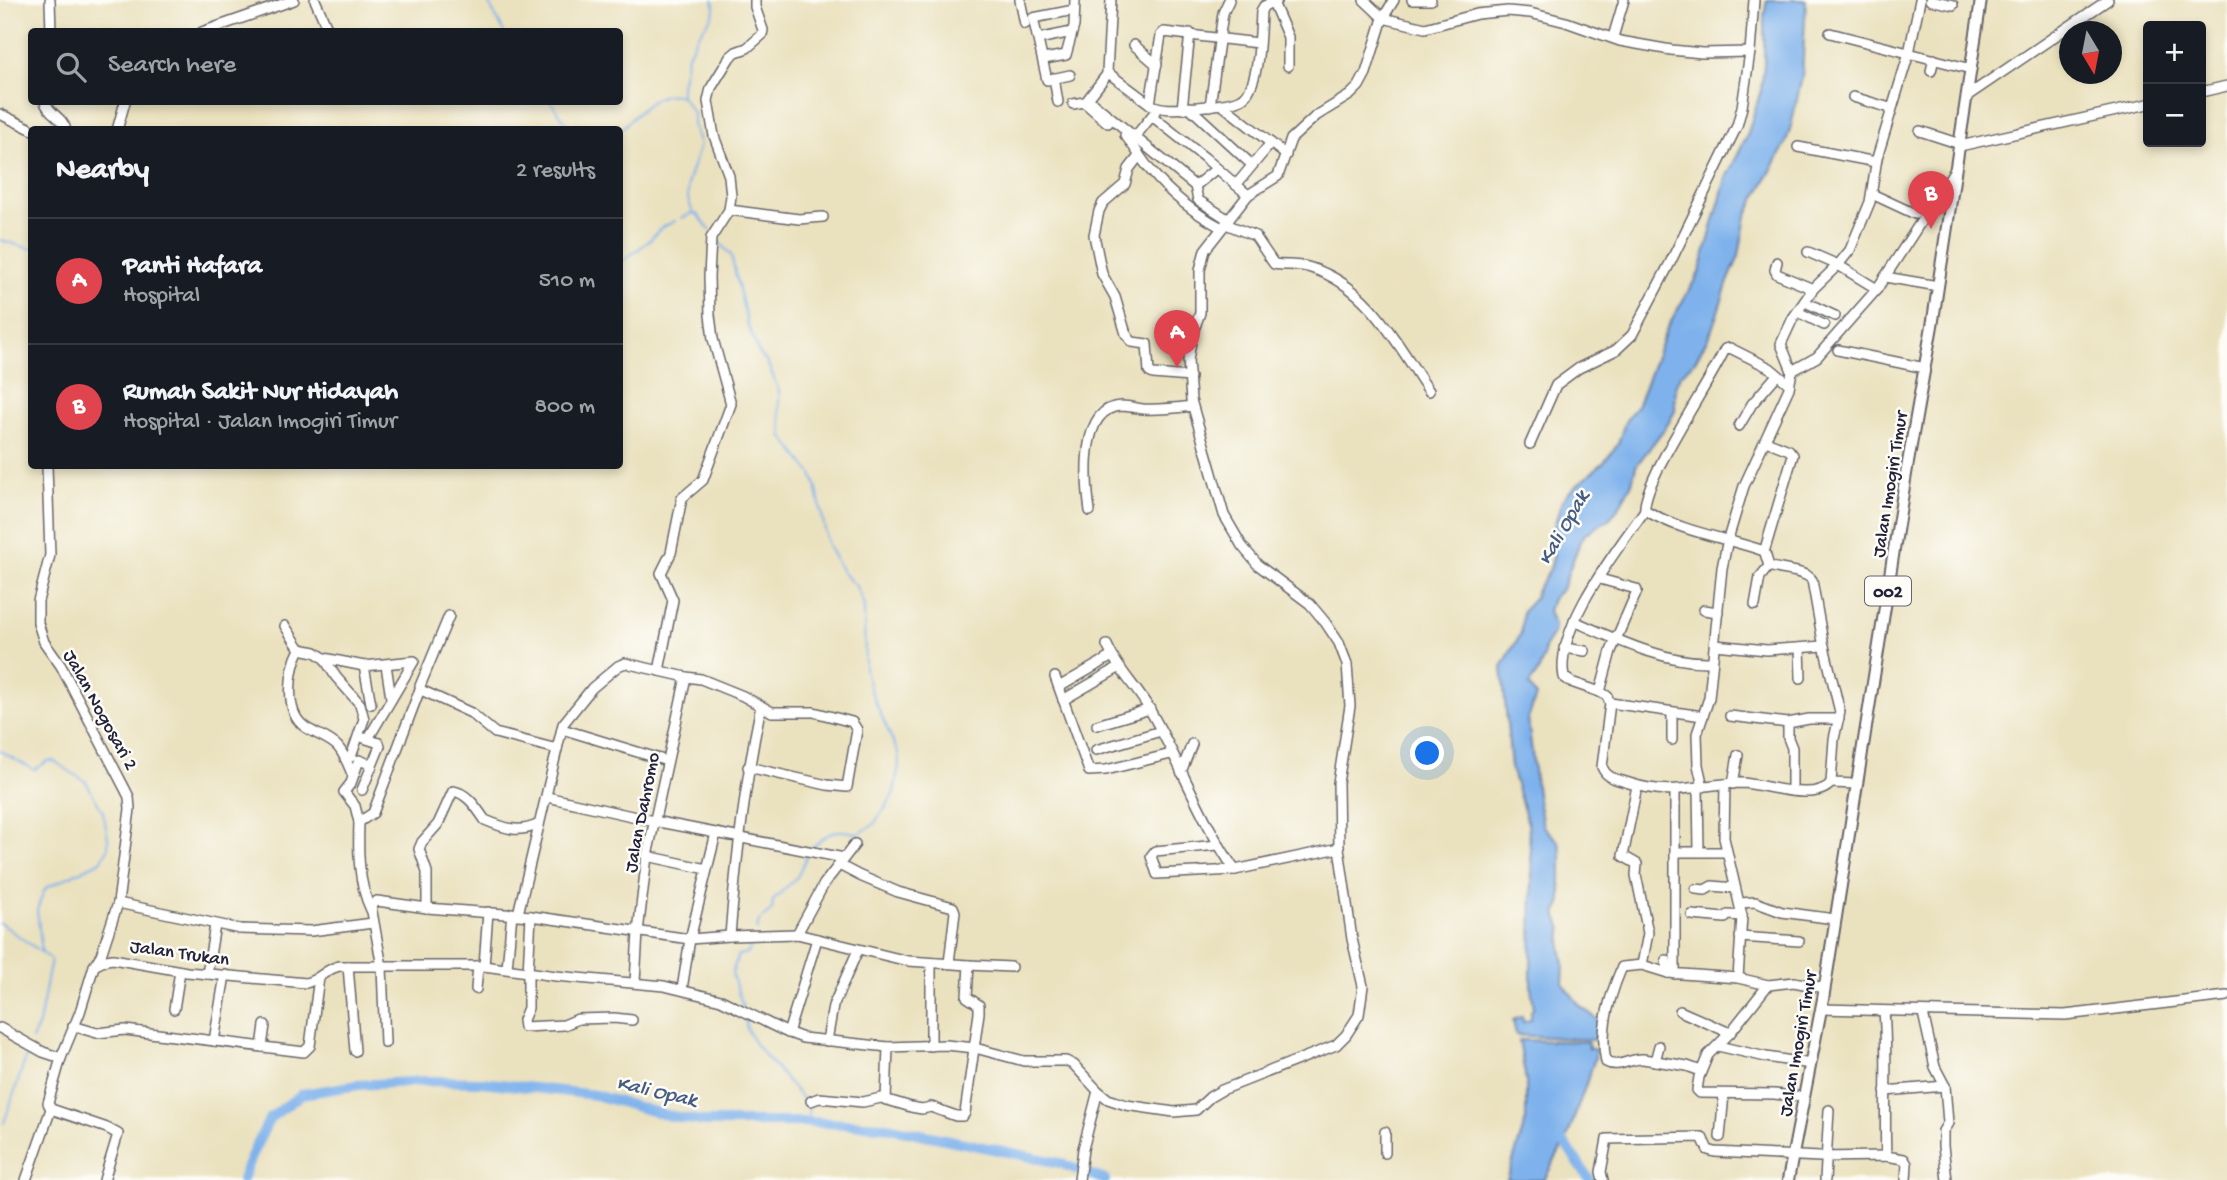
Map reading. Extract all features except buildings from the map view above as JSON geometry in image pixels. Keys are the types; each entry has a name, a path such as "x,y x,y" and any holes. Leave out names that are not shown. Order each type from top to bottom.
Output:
{"main road":[{"name":"Jalan Imogiri Timur","path":"1788,1180 1821,1009 1957,166 1955,144 1967,96 1981,0"}],"street":[{"path":"50,0 51,28"},
{"path":"214,28 294,0"},
{"path":"315,0 327,28"},
{"path":"659,671 673,600 661,573 671,553 682,498 703,480 731,404 713,339 709,277 711,238 729,210 731,200 729,176 714,136 708,94 733,54 747,48 762,35 755,0"},
{"path":"1020,0 1025,24"},
{"path":"1111,0 1107,71 1088,99 1195,186 1198,200 1225,224"},
{"path":"1210,106 1223,13 1228,0"},
{"path":"1364,0 1383,18 1425,28 1477,14 1508,11 1530,13 1620,41 1686,52 1750,52"},
{"path":"73,1027 97,1033 125,1030 304,1052 308,1050 317,1006 319,977 332,967 481,966 682,989 722,1000 803,1038 888,1046 975,1048 1024,1060 1066,1061 1108,1099 1126,1105 1174,1112 1191,1112 1222,1090 1327,1050 1342,1040 1359,1015 1363,986 1352,939 1339,848 1338,783 1351,692 1345,656 1332,632 1310,604 1276,580 1242,547 1224,515 1192,406 1188,360 1199,313 1203,255 1248,195 1278,176 1291,139 1299,130 1316,116 1350,96 1359,86 1366,73 1383,18 1394,0"},
{"path":"1412,0 1431,0"},
{"path":"1613,37 1624,0"},
{"path":"1531,444 1556,385 1579,368 1616,350 1632,335 1670,263 1737,126 1750,52 1754,0"},
{"path":"1699,851 1697,734 1709,698 1722,568 1728,539 1744,486 1789,384 1792,371 1781,344 1793,318 1813,289 1850,250 1872,194 1876,162 1890,108 1909,53 1920,0"},
{"path":"1930,0 1953,5"},
{"path":"1967,96 2099,3 2108,0"},
{"path":"1153,109 1210,106 1242,99 1250,90 1254,77 1261,11 1273,1 1288,37 1288,65"},
{"path":"1044,59 1066,55 1073,32 1074,5 1033,18 1047,80 1070,75"},
{"path":"1038,38 1073,32"},
{"path":"1134,138 1153,109 1162,33 1190,33 1258,43"},
{"path":"1185,108 1190,33"},
{"path":"1830,33 1971,69"},
{"path":"1134,45 1157,65"},
{"path":"1931,71 1934,59"},
{"path":"1107,71 1248,195"},
{"path":"1054,78 1058,102"},
{"path":"2206,91 2227,86"},
{"path":"1853,97 1890,108"},
{"path":"1073,104 1084,102 1100,118 1127,137 1139,156 1173,193 1193,210 1255,236 1274,264 1292,264 1313,269 1358,293 1373,308 1429,391"},
{"path":"1221,104 1286,155"},
{"path":"47,105 65,126"},
{"path":"118,126 124,105"},
{"path":"1920,131 1955,144 2143,105"},
{"path":"1185,108 1252,165"},
{"path":"0,114 28,128"},
{"path":"1236,185 1271,144"},
{"path":"1798,147 1876,162"},
{"path":"1139,156 1129,169 1125,184 1099,211 1095,223 1096,248 1102,274 1115,297 1126,334 1132,342 1147,346 1149,372 1189,377"},
{"path":"1792,371 1817,357 1873,286 1885,277 1957,166"},
{"path":"1195,186 1216,169"},
{"path":"1872,194 1915,214"},
{"path":"729,210 799,219 823,216"},
{"path":"1808,252 1838,265 1873,286"},
{"path":"1777,262 1774,271 1777,274 1813,289"},
{"path":"1885,277 1938,286"},
{"path":"1805,302 1835,316"},
{"path":"1798,312 1824,325"},
{"path":"1789,384 1770,368 1730,348 1725,349 1654,478 1645,510 1574,621 1564,648 1562,667 1564,677 1600,692 1607,696 1610,703 1602,767 1609,777 1646,789 1675,790 1729,784 1759,784 1792,791 1819,792 1831,783 1856,784"},
{"path":"1838,350 1925,368"},
{"path":"1739,425 1752,404 1779,376"},
{"path":"1090,510 1086,464 1096,421 1101,413 1121,406 1166,409 1192,406"},
{"path":"1764,550 1793,454 1790,450 1766,441"},
{"name":"Jalan Nogosari 2","path":"47,469 50,555 38,600 38,623 44,642 61,666 129,797 130,809 118,903 101,954 94,966"},
{"path":"1645,510 1682,528 1764,550"},
{"path":"1764,550 1769,566 1811,577 1840,712 1834,739 1831,783"},
{"path":"1755,604 1760,577 1769,566"},
{"path":"1600,579 1637,591 1616,639 1600,692"},
{"path":"1704,610 1718,612"},
{"path":"359,822 373,813 449,616"},
{"path":"1574,621 1650,650 1689,661 1712,662"},
{"path":"285,625 300,649 315,652 324,658 364,666 414,660 351,757 352,780 344,792 355,806 359,822 359,858 365,893 372,911"},
{"path":"1107,645 1118,668 1150,709 1218,845 1235,870"},
{"path":"1714,645 1767,650 1824,646"},
{"path":"1564,648 1585,651"},
{"path":"1800,648 1801,678"},
{"path":"300,649 291,673 290,687 296,717 303,726 351,757 372,765"},
{"path":"1059,687 1112,656"},
{"path":"324,658 336,677 360,704 364,719 364,738"},
{"path":"506,968 515,914 547,797 562,729 592,688 618,666 625,663 708,682 772,712 814,712 852,723 858,736 849,784 845,787 748,767"},
{"path":"386,665 391,696"},
{"path":"364,666 371,704"},
{"path":"1063,701 1118,668"},
{"name":"Jalan Dahromo","path":"635,982 647,856 686,677"},
{"path":"1055,677 1088,771 1106,770 1171,754"},
{"path":"420,689 471,713 495,733 557,749"},
{"path":"360,704 371,704 391,696"},
{"path":"1610,703 1703,716"},
{"path":"730,936 738,837 748,767 761,706"},
{"path":"1097,725 1150,709"},
{"path":"1672,713 1672,740"},
{"path":"1730,716 1788,723 1809,719 1839,719"},
{"path":"1788,723 1788,738 1792,748 1792,791"},
{"path":"562,729 667,761"},
{"path":"1096,750 1161,731"},
{"path":"355,806 380,746 379,743 364,738"},
{"path":"1181,772 1192,744"},
{"path":"1738,755 1729,784 1723,826 1726,852 1742,916 1738,978"},
{"path":"351,757 352,780 362,790"},
{"path":"1637,786 1623,856 1637,864 1636,875 1647,933 1642,965"},
{"path":"1671,973 1676,852 1675,790"},
{"path":"427,908 426,872 419,849 441,819 453,791 459,792 477,806 485,820 509,830 521,830 539,824"},
{"path":"547,797 842,861 898,892 953,907 955,912 949,963"},
{"path":"682,989 690,939 716,833"},
{"path":"797,934 817,896 855,844"},
{"path":"1218,845 1155,851 1151,856 1157,874 1235,870 1339,848"},
{"path":"1676,852 1726,852"},
{"path":"647,856 707,869"},
{"path":"1696,889 1705,890 1711,886 1735,888"},
{"path":"385,1043 382,967 371,906 377,901 427,908 515,914 690,939 797,934 908,961 1011,967"},
{"path":"1740,903 1755,902 1782,912 1835,919"},
{"path":"118,903 240,929 311,931 373,923"},
{"path":"476,989 488,912"},
{"path":"1692,915 1725,918 1728,915 1742,916"},
{"path":"531,916 528,1008 523,1020 524,1027 564,1025 578,1019 632,1020"},
{"path":"207,974 215,925"},
{"path":"1740,937 1799,941"},
{"path":"788,1033 817,939"},
{"path":"828,1041 833,1006 858,950"},
{"name":"Jalan Trukan","path":"94,966 113,959 180,971 303,983 319,977"},
{"path":"1666,960 1671,973"},
{"path":"931,962 931,1046"},
{"path":"811,1101 819,1098 867,1101 878,1098 922,1109 937,1108 963,1116 979,1008 977,1003 967,997 969,965"},
{"path":"1701,1071 1687,1066 1636,1059 1621,1064 1606,1062 1603,1049 1608,1001 1625,965 1642,965 1671,973 1738,978 1768,985 1794,982 1824,988"},
{"path":"26,1180 51,1109 48,1102 61,1058 80,1012 94,966"},
{"path":"348,966 355,1051"},
{"path":"174,1009 180,971"},
{"path":"214,1041 225,975"},
{"path":"1768,985 1730,1033 1708,1055 1701,1071 1698,1091 1804,1097"},
{"path":"1821,1009 2065,1015 2227,996"},
{"path":"1680,1011 1730,1033"},
{"path":"1884,1011 1887,1049 1886,1156"},
{"path":"1923,1013 1935,1068 1945,1086 1948,1122 1943,1146 1947,1180"},
{"path":"262,1046 265,1025"},
{"path":"0,1028 43,1052 61,1058"},
{"path":"886,1100 888,1046"},
{"path":"1655,1062 1659,1046"},
{"path":"1718,1046 1766,1057 1811,1063"},
{"path":"1885,1091 1945,1086"},
{"path":"1079,1180 1083,1149 1098,1091"},
{"path":"1720,1138 1724,1094"},
{"path":"51,1109 118,1134 104,1180"},
{"path":"1825,1180 1829,1110"},
{"path":"1384,1153 1385,1132"},
{"path":"1604,1180 1601,1172 1606,1140 1699,1136 1703,1137 1708,1150 1712,1152 1826,1157 1886,1156 1906,1160 1906,1180"}],"water":[{"path":"1767,0 1806,0 1802,77 1785,145 1746,216 1739,256 1711,332 1695,361 1681,374 1675,387 1675,411 1636,466 1632,483 1618,509 1609,519 1585,534 1562,589 1552,599 1548,611 1554,626 1553,634 1544,648 1538,672 1529,685 1536,696 1528,719 1543,826 1559,842 1561,852 1561,905 1556,913 1562,930 1563,983 1580,1006 1600,1021 1594,1040 1516,1035 1513,1020 1522,1016 1523,1022 1531,1020 1534,1007 1531,988 1532,869 1528,824 1511,768 1502,667 1521,633 1523,611 1535,598 1536,591 1550,569 1554,554 1546,551 1562,501 1604,462 1618,444 1625,422 1638,404 1667,328 1700,271 1726,178 1747,136 1761,90"},
{"path":"1519,1040 1588,1042 1589,1049 1595,1049 1595,1058 1567,1138 1544,1180 1507,1180 1526,1120 1526,1081"}],"waterway":[{"path":"487,0 502,28"},
{"path":"693,213 688,199 688,181 700,145 693,124 693,113 681,96 681,85 687,57 696,38 713,15 713,0"},
{"path":"623,127 655,99 681,96"},
{"path":"553,105 568,126"},
{"path":"681,218 697,214 710,230"},
{"path":"623,261 661,228 675,221"},
{"path":"0,240 28,248"},
{"path":"717,240 731,255 747,323 779,391 783,437 812,474 828,545 842,572 856,586 864,605 865,669 871,692 898,753 899,765 894,792 873,825 858,834 833,832 812,848"},
{"path":"0,751 34,770 48,761 54,761 86,782 103,812 108,849 101,861 46,888 43,893 37,910 42,952"},
{"path":"757,930 759,921 772,910 773,900 797,877 808,853"},
{"path":"0,923 51,959 39,1024 32,1040"},
{"path":"743,1007 732,974 738,955 748,953 754,938"},
{"path":"744,1016 755,1044 808,1105 809,1122"},
{"path":"4,1123 29,1048"},
{"name":"Kali Opak","path":"242,1180 270,1118 302,1094 358,1085 427,1081 482,1082 595,1095 666,1115 706,1122 809,1122 882,1126 1060,1163 1105,1180"},
{"path":"1558,1134 1590,1180"}],"place":[{"name":"Rumah Sakit Nur Hidayah","path":"1931,229"},
{"name":"Panti Hafara","path":"1177,368"}]}
